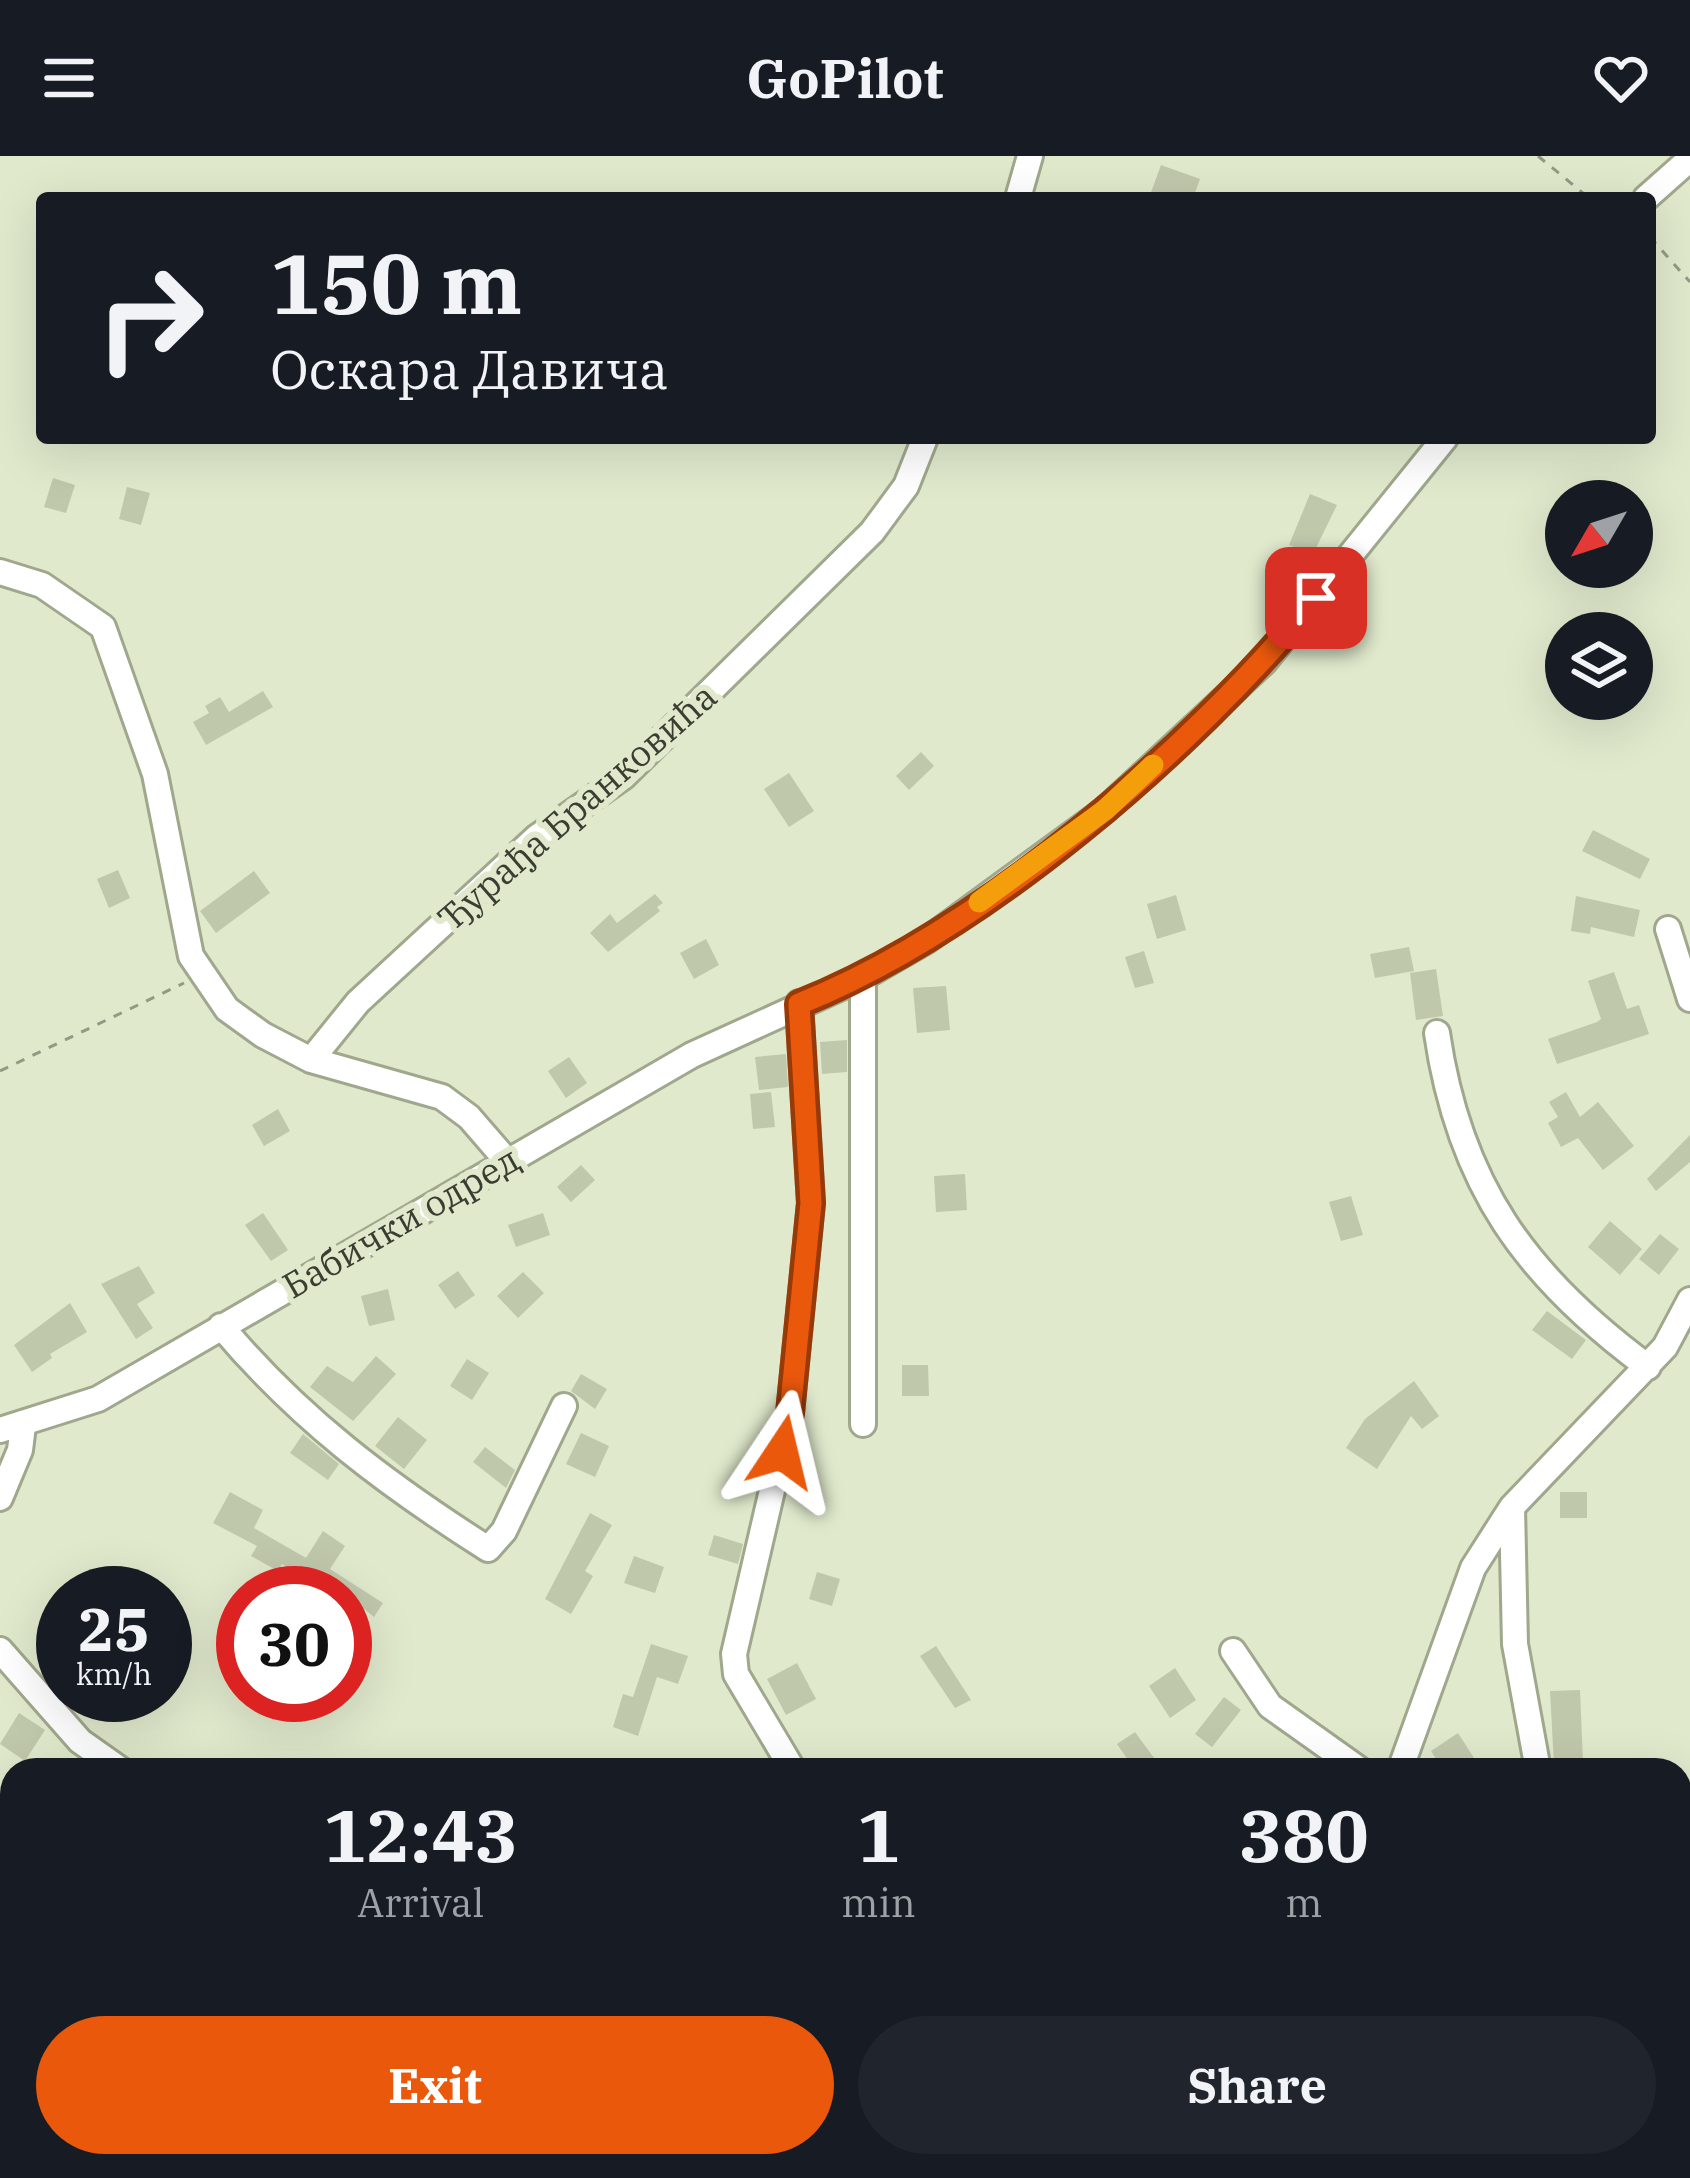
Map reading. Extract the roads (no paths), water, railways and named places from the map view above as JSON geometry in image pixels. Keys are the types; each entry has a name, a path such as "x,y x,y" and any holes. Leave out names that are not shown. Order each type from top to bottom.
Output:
{"street":[{"path":"1020,192 1030,156"},
{"path":"1653,192 1690,159"},
{"name":"Ђурађа Бранковића","path":"311,1060 358,1002 537,837 623,777 872,532 905,486 923,444"},
{"name":"Бабички одред","path":"11,1428 98,1399 692,1055 863,977 927,940 1105,810 1264,662 1440,444"},
{"path":"0,572 42,585 104,627 155,774 191,956 227,1010 311,1060 442,1097 470,1117 507,1162"},
{"path":"1668,928 1690,999"},
{"path":"863,977 863,1424"},
{"path":"786,1758 736,1674 734,1654 790,1413 811,1203 799,1004"},
{"path":"1437,1033 1444,1083 1474,1173 1518,1244 1566,1301 1648,1366"},
{"path":"1404,1758 1472,1568 1512,1507 1648,1366 1690,1300"},
{"path":"221,1326 308,1421 419,1506 488,1549 504,1531 564,1406"},
{"path":"0,1498 20,1450 11,1428"},
{"path":"1512,1507 1516,1644 1536,1758"},
{"path":"0,1650 80,1741 104,1758"},
{"path":"1233,1651 1270,1706 1343,1758"}]}
